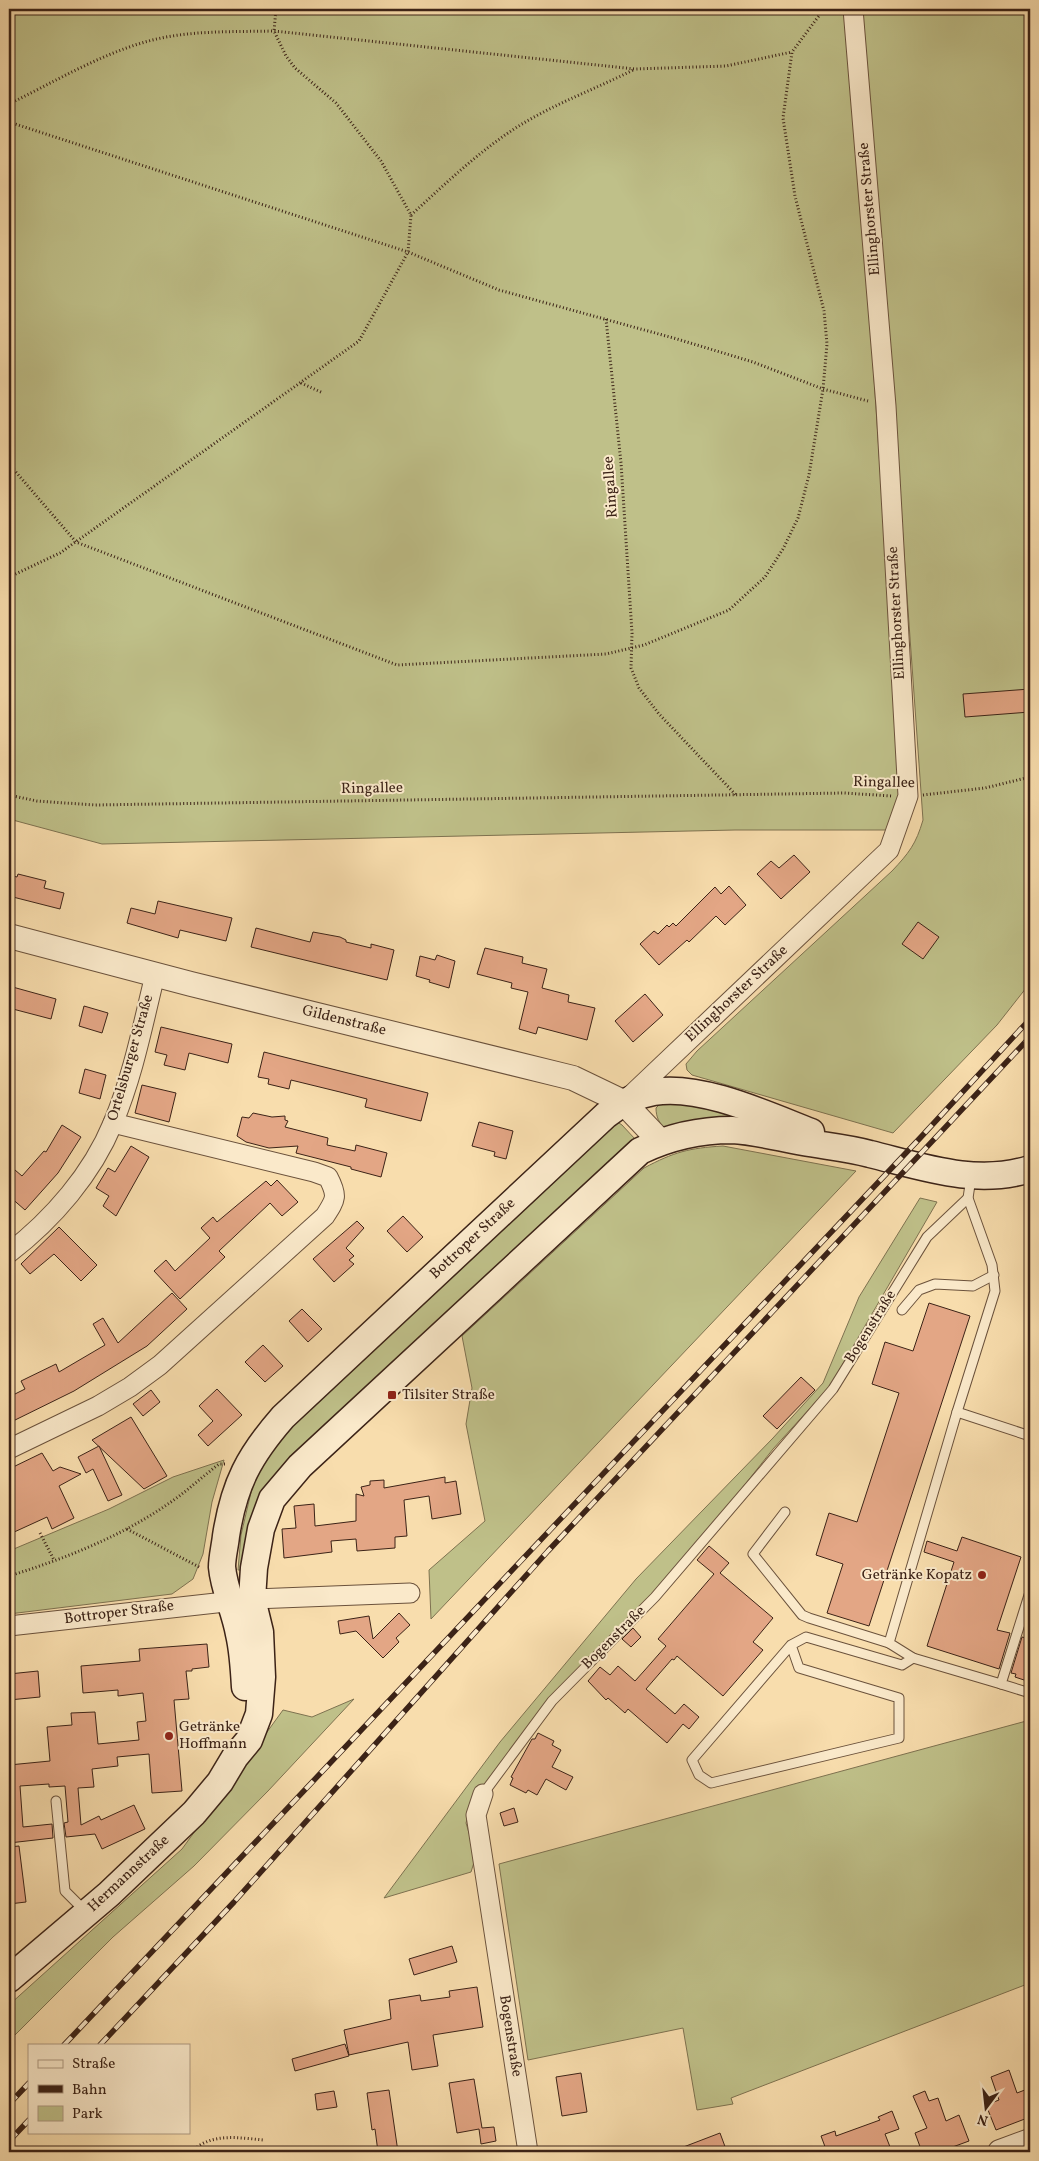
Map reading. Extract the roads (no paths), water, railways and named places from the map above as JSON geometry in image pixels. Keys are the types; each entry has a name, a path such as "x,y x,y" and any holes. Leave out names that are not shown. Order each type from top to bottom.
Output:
{"main road":[{"name":"Bottroper Straße","path":"241,1600 222,1566 229,1519 247,1464 263,1441 310,1391 606,1115 623,1102 653,1092 686,1091 743,1106 868,1153 918,1168 953,1175 969,1187 1030,1169"},
{"name":"Bottroper Straße","path":"241,1600 254,1568 261,1529 272,1499 300,1466 640,1151 660,1141 687,1134 733,1130 868,1153"},
{"name":"Hermannstraße","path":"9,1979 87,1913 194,1813 220,1782 235,1757 241,1731 245,1689 239,1632 241,1600"}],"street":[{"name":"Ellinghorster Straße","path":"623,1102 889,850 908,796 886,406 853,9"},
{"name":"Gildenstraße","path":"9,936 156,975 573,1078 623,1102 660,1141"},
{"name":"Ortelsburger Straße","path":"9,1253 41,1226 75,1187 91,1165 113,1123 127,1084 156,975"},
{"path":"9,1449 98,1406 130,1387 160,1365 325,1216 335,1202 334,1188 328,1177 314,1172 113,1123"},
{"name":"Bottroper Straße","path":"9,1626 241,1600 410,1593"},
{"name":"Bogenstraße","path":"483,1794 476,1815 528,2152"},
{"path":"1000,2152 1030,2141"}],"lane":[{"path":"890,1643 957,1412 995,1291 994,1275 969,1187"},
{"name":"Bogenstraße","path":"483,1794 552,1700 655,1597 833,1389 926,1237 969,1187"},
{"path":"902,1310 918,1290 935,1284 973,1286 994,1275"},
{"path":"957,1412 1030,1436"},
{"path":"785,1512 752,1554 802,1614 809,1618 890,1643 913,1658 1030,1694"},
{"path":"1001,1684 1030,1592"},
{"path":"791,1645 799,1668 899,1698 899,1738 711,1783 699,1775 692,1760 791,1645 806,1637 902,1665 913,1658"},
{"path":"56,1801 65,1891 87,1913"}],"railway":[{"path":"65,2044 921,1137 1030,1019"},
{"path":"101,2044 234,1902 548,1551 1030,1037"},
{"path":"9,2104 28,2084"},
{"path":"9,2141 28,2121"}],"place":[{"name":"Tilsiter Straße","path":"392,1395"},
{"name":"Getränke Kopatz","path":"982,1575"},
{"name":"Getränke Hoffmann","path":"169,1736"}]}
